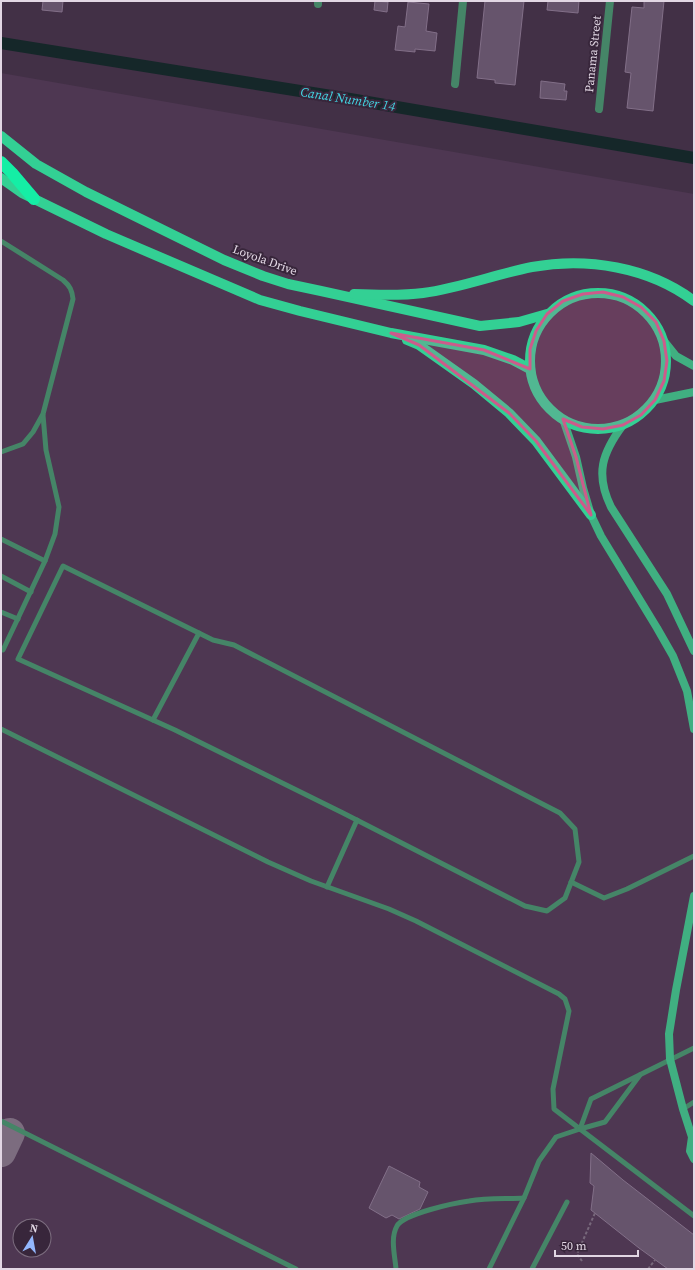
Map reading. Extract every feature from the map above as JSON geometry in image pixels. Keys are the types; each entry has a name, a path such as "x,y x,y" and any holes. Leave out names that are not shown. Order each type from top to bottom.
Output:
{"highway":[{"path":"1,162 34,199"}],"main road":[{"name":"Loyola Drive","path":"1,136 36,164 86,192 203,250 263,276 321,292 480,326 520,322 547,314"},
{"path":"1,178 22,193 106,234 260,300 391,333 484,350 499,354 530,369"},
{"path":"321,292 384,296 423,293 461,286 531,267 570,263 597,264 644,275 675,288 694,301"},
{"path":"603,292 623,296 641,307 656,322 664,341 667,361 664,381 655,400 641,415 623,425 602,429 582,427 563,419 547,406 536,389 530,369 530,349 536,330 547,314 563,301 583,294 603,292"},
{"path":"391,333 419,345 474,384 509,413 536,441 591,515"},
{"path":"664,341 676,356 694,366"},
{"path":"655,400 694,392"},
{"path":"563,419 576,457 591,515 601,536 657,628 672,656 687,691 694,729"},
{"path":"623,425 607,449 603,462 602,481 606,496 611,507 666,594 694,650"},
{"path":"694,896 669,1034 670,1059 683,1109 693,1138 690,1151 694,1159"}],"street":[{"path":"455,84 463,1"},
{"name":"Panama Street","path":"599,109 610,1"}],"lane":[{"path":"1,241 63,280 70,286 73,299 43,414 33,432 23,444 1,452"},
{"path":"1,649 3,650 18,620 45,561 55,534 58,507 46,450 43,414"},
{"path":"1,539 45,561"},
{"path":"63,566 213,640 234,645 560,813 575,829 579,862 565,898 547,911 525,906 357,820 153,720 18,659 63,566"},
{"path":"1,576 31,592"},
{"path":"1,612 18,620"},
{"path":"153,720 199,633"},
{"path":"1,729 268,862 416,921 559,994 565,999 569,1011 553,1089 554,1109 694,1216"},
{"path":"327,886 357,820"},
{"path":"571,882 604,898 627,889 694,856"},
{"path":"580,1129 591,1099 694,1048"},
{"path":"489,1269 524,1198 539,1161 556,1137 605,1122 641,1074"},
{"path":"683,1109 694,1102"},
{"path":"1,1121 296,1269"},
{"path":"396,1269 393,1242 397,1226 401,1221 428,1211 469,1201 524,1198"},
{"path":"532,1269 567,1202"}],"path":[{"path":"582,1261 577,1254 595,1213"},
{"path":"648,1269 655,1260"}],"highlighted area":[{"path":"603,292 623,297 641,307 656,322 664,341 667,361 664,381 655,400 641,415 623,425 603,429 582,427 563,419 576,457 591,515 536,441 509,413 419,345 391,333 484,350 530,369 530,349 536,331 547,314 563,301 583,294"}],"shaded area":[{"path":"1,73 694,194 694,1269 1,1269"}],"building":[{"path":"43,1 63,1 62,12 42,10"},
{"path":"375,1 388,2 387,12 374,10"},
{"path":"485,1 524,1 515,85 495,83 495,80 477,78"},
{"path":"548,1 579,1 578,13 547,10"},
{"path":"644,1 664,1 653,111 627,108 631,73 625,72 632,7 644,8"},
{"path":"408,2 429,4 426,31 437,33 435,51 415,49 415,52 395,50 398,26 405,27"},
{"path":"541,81 565,84 564,91 567,91 566,100 540,98"},
{"path":"591,1153 694,1235 694,1269 668,1269 591,1210 594,1186 590,1183"},
{"path":"389,1166 420,1182 419,1187 428,1192 420,1209 399,1219 392,1215 386,1218 369,1208"}],"waterway":[{"name":"Canal Number 14","path":"1,43 350,99 694,158"}],"taxiway":[{"path":"1,1152 10,1133"}]}
